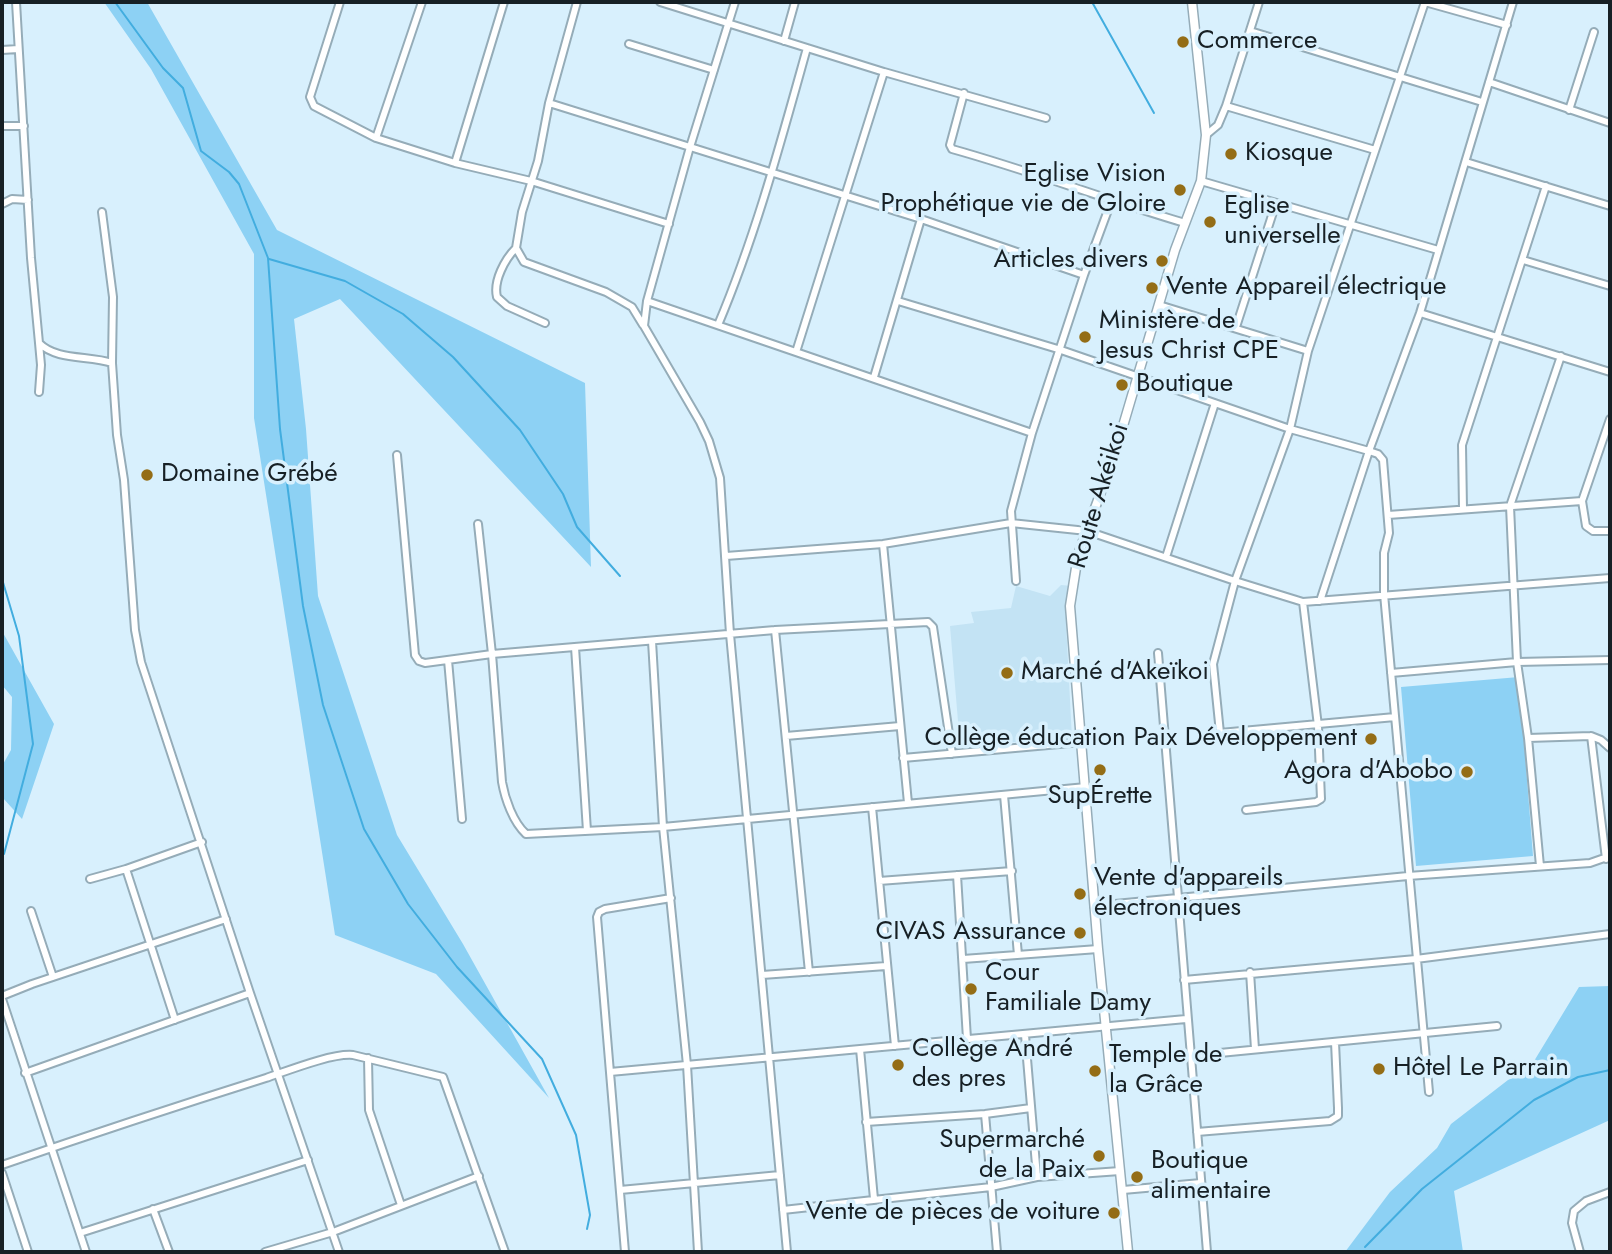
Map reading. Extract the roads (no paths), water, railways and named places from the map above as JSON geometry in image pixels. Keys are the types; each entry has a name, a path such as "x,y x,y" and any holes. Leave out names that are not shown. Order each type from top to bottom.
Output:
{"street":[{"path":"16,2 39,343 39,393"},
{"path":"340,2 310,97 314,106 376,138 669,223"},
{"path":"376,138 422,2"},
{"path":"455,163 504,2"},
{"path":"545,323 507,306 497,296 496,284 508,256 516,248 522,212 538,162 549,103 578,2"},
{"path":"660,2 884,72 1046,118"},
{"path":"644,326 647,301 690,147 735,2"},
{"path":"784,41 794,2"},
{"name":"Route Akéikoi","path":"1128,1252 1094,906 1070,606 1078,555 1115,453 1136,377 1201,181 1206,135 1192,2"},
{"path":"1206,135 1218,125 1226,106 1259,2"},
{"path":"1395,717 1220,733 1213,664 1235,581 1290,429 1308,351 1425,2 1507,25"},
{"path":"1320,601 1369,452 1420,313 1513,2"},
{"path":"1250,31 1482,102"},
{"path":"1569,110 1594,33"},
{"path":"629,44 714,70"},
{"path":"718,325 738,278 772,172 807,48"},
{"path":"2,50 18,49"},
{"path":"796,352 884,72"},
{"path":"1489,82 1610,123"},
{"path":"964,93 950,145 952,149 986,158 1111,202 1185,223"},
{"path":"549,103 922,219 1084,275"},
{"path":"1226,106 1375,150"},
{"path":"2,126 24,126"},
{"path":"1466,162 1610,206"},
{"path":"1201,181 1438,250"},
{"path":"1463,509 1462,445 1546,186"},
{"path":"2,204 12,199 28,201"},
{"path":"1016,581 1011,512 1032,433 1111,202"},
{"path":"1236,327 1276,203"},
{"path":"102,212 113,297 112,363 138,647 250,993 339,1252"},
{"path":"874,377 922,219"},
{"path":"516,248 524,262 606,292 632,307 700,422 720,478 730,634 787,1252"},
{"path":"1523,260 1610,286"},
{"path":"647,301 1032,433"},
{"path":"898,301 1061,350 1290,429 1378,454 1383,460 1389,533 1384,553 1384,594 1429,1092"},
{"path":"1159,305 1308,351"},
{"path":"1420,313 1610,372"},
{"path":"39,343 52,353 112,363"},
{"path":"1540,866 1528,738 1517,662 1510,506 1561,356"},
{"path":"1166,557 1215,403"},
{"path":"1609,531 1593,531 1586,526 1582,500 1610,419"},
{"path":"397,455 415,655 419,661 425,663 492,654 775,630 928,622 933,627 952,754"},
{"path":"1388,515 1582,500"},
{"path":"726,556 883,544 1011,523 1087,531 1303,602 1610,578"},
{"path":"478,524 502,782 504,794 518,824 526,834 663,827 1086,787"},
{"path":"883,544 908,803"},
{"path":"1246,810 1319,801 1318,726 1303,602"},
{"path":"775,630 809,972"},
{"path":"652,641 663,827 687,1065 698,1252"},
{"path":"575,647 587,831"},
{"path":"1158,653 1207,1252"},
{"path":"448,660 462,819"},
{"path":"1391,673 1517,662 1610,660"},
{"path":"786,736 900,726"},
{"path":"1528,738 1591,736 1610,748"},
{"path":"1094,906 1408,876 1590,863 1608,857 1591,736"},
{"path":"903,758 1082,742"},
{"path":"1004,794 1018,954"},
{"path":"872,807 895,1046"},
{"path":"90,879 201,842"},
{"path":"126,869 175,1020"},
{"path":"879,881 1012,871"},
{"path":"957,875 967,1039"},
{"path":"625,1252 597,917 605,908 671,898"},
{"path":"31,911 53,977"},
{"path":"86,1252 2,998 53,977 226,919"},
{"path":"1184,980 1416,959 1610,934"},
{"path":"963,959 1098,950"},
{"path":"762,975 886,966"},
{"path":"1250,972 1255,1049"},
{"path":"25,1073 250,993"},
{"path":"610,1072 1186,1019"},
{"path":"1189,1056 1497,1026"},
{"path":"1025,1035 1037,1177"},
{"path":"1197,1132 1330,1121 1338,1116 1335,1042"},
{"path":"860,1049 874,1199"},
{"path":"2,1166 279,1073 340,1055 353,1055 443,1077 505,1252"},
{"path":"368,1058 369,1110 401,1205"},
{"path":"866,1122 1031,1108"},
{"path":"985,1114 997,1252"},
{"path":"80,1233 308,1160"},
{"path":"783,1210 991,1187 1037,1177 1120,1171"},
{"path":"2,1173 28,1252"},
{"path":"620,1190 780,1175"},
{"path":"265,1252 332,1232 479,1176"},
{"path":"1123,1190 1201,1184"},
{"path":"1580,1252 1572,1223 1574,1210 1586,1201 1610,1192"},
{"path":"153,1209 169,1252"}],"waterway":[{"path":"115,2 163,68 183,88 201,151 229,172 239,184 268,258 280,429 303,606 323,705 364,829 408,904 457,967 542,1059 576,1135 590,1215 587,1229"},
{"path":"1092,2 1154,113"},
{"path":"269,259 345,281 403,314 453,357 520,430 563,494 577,527 620,576"},
{"path":"2,579 19,636 33,744 4,854"},
{"path":"1365,1247 1422,1189 1534,1100 1578,1077 1610,1070"}],"place":[{"name":"Commerce","path":"1183,42"},
{"name":"Kiosque","path":"1231,154"},
{"name":"Eglise Vision Prophétique vie de Gloire","path":"1180,190"},
{"name":"Eglise universelle","path":"1210,222"},
{"name":"Articles divers","path":"1162,261"},
{"name":"Vente Appareil électrique","path":"1152,288"},
{"name":"Ministère de Jesus Christ CPE","path":"1085,337"},
{"name":"Boutique","path":"1122,385"},
{"name":"Domaine Grébé","path":"147,475"},
{"name":"Marché d'Akeïkoi","path":"1007,673"},
{"name":"Collège éducation Paix Développement","path":"1371,739"},
{"name":"SupÉrette","path":"1100,770"},
{"name":"Agora d'Abobo","path":"1467,772"},
{"name":"Vente d'appareils électroniques","path":"1080,894"},
{"name":"CIVAS Assurance","path":"1080,933"},
{"name":"Cour Familiale Damy","path":"971,989"},
{"name":"Collège André des pres","path":"898,1065"},
{"name":"Hôtel Le Parrain","path":"1379,1069"},
{"name":"Temple de la Grâce","path":"1095,1071"},
{"name":"Supermarché de la Paix","path":"1099,1156"},
{"name":"Boutique alimentaire","path":"1137,1177"},
{"name":"Vente de pièces de voiture","path":"1114,1213"}]}
